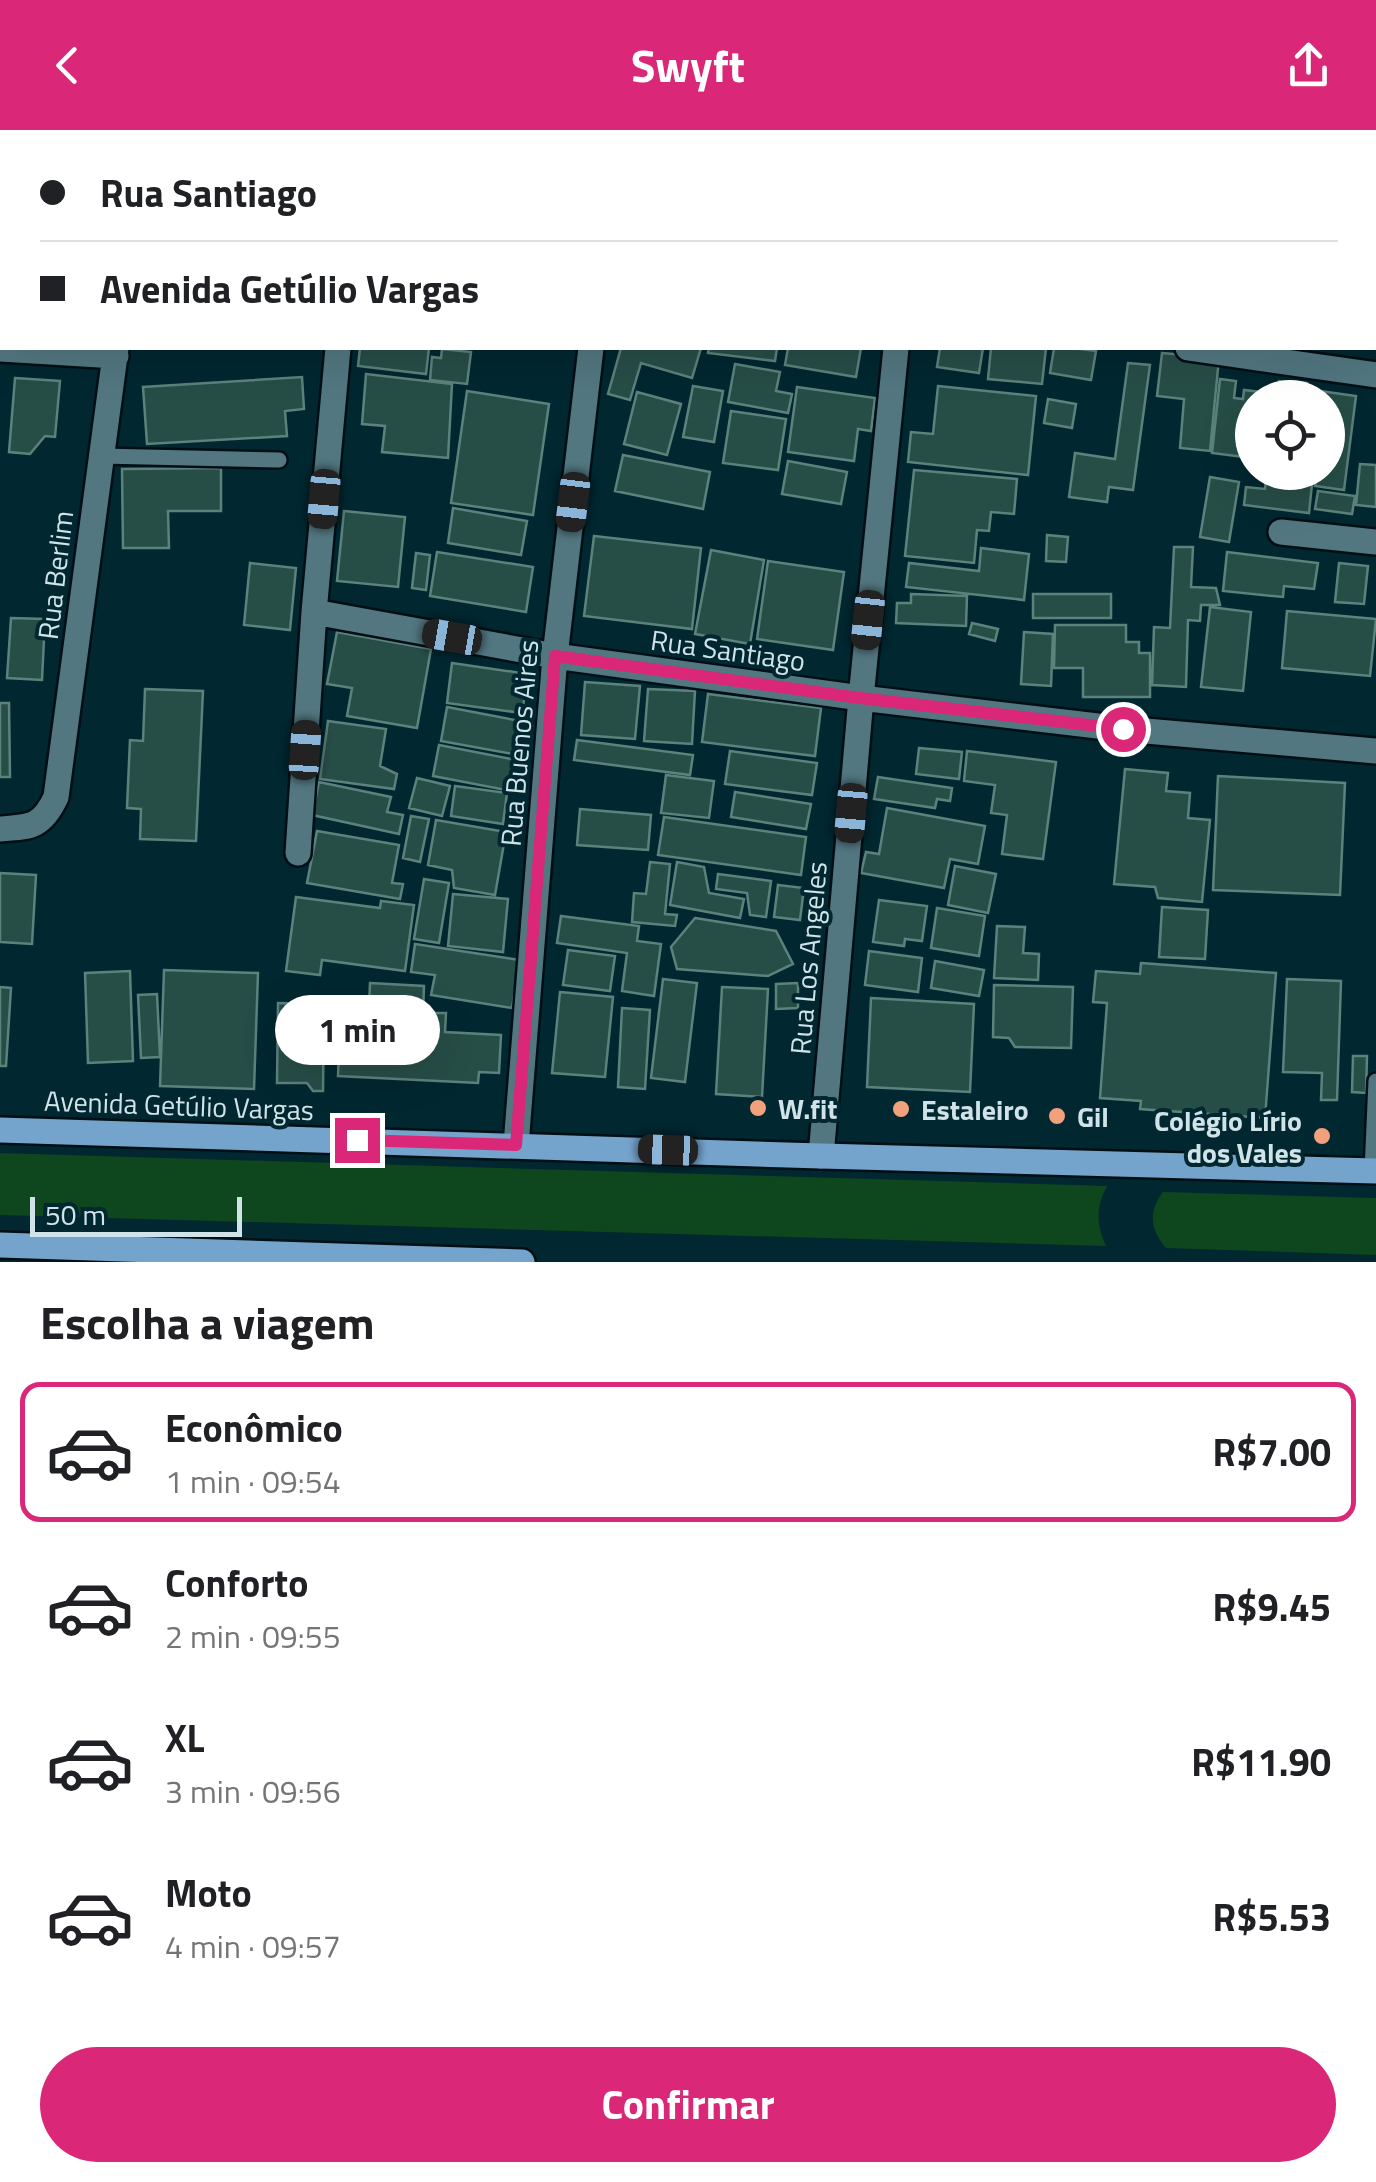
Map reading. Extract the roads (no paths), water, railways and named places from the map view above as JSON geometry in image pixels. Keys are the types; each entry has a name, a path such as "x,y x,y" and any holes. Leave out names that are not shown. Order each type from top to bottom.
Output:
{"main road":[{"name":"Avenida Getúlio Vargas","path":"0,1130 1374,1171"},
{"path":"0,1245 228,1257 522,1262"}],"street":[{"path":"39,350 116,352"},
{"path":"298,853 314,612 338,350"},
{"name":"Rua Buenos Aires","path":"516,1145 555,656 591,350"},
{"name":"Rua Los Angeles","path":"821,1156 860,698 896,350"},
{"path":"1202,350 1376,375"},
{"name":"Rua Berlim","path":"0,829 44,820 56,797 116,352"},
{"path":"1280,532 1376,542"},
{"name":"Rua Santiago","path":"314,612 555,656 860,698 1123,729 1376,751"}],"lane":[{"path":"101,456 279,460"},
{"path":"1374,1171 1376,1082"}],"place":[{"name":"W.fit","path":"758,1108"},
{"name":"Estaleiro","path":"901,1109"},
{"name":"Gil","path":"1057,1116"},
{"name":"Colégio Lírio dos Vales","path":"1322,1136"}]}
